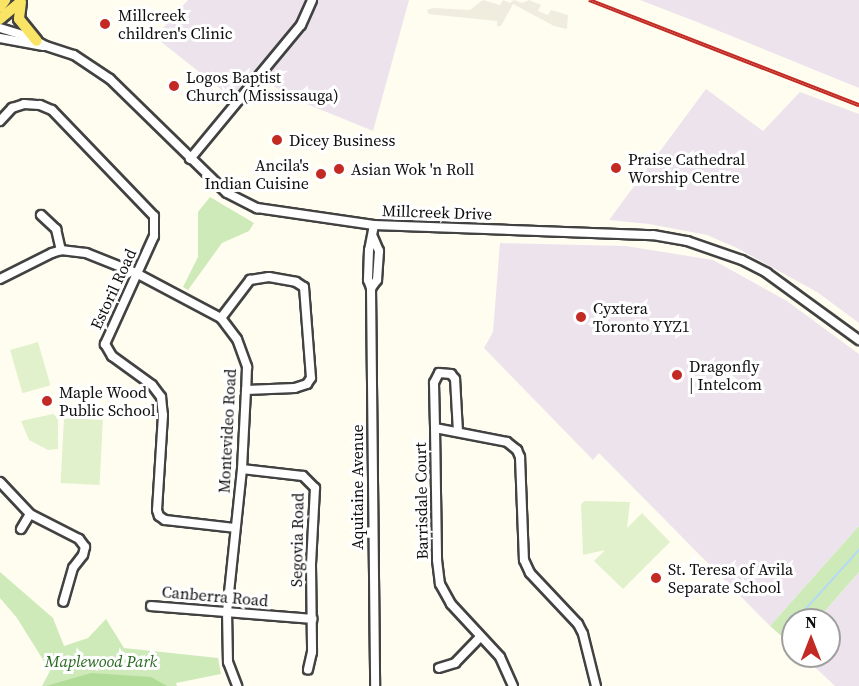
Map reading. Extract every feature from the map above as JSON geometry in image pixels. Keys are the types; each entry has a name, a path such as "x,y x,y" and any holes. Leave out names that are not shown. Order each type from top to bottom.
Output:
{"main road":[{"path":"0,7 5,0"},
{"path":"0,19 21,1"},
{"path":"21,1 19,19 42,43"}],"street":[{"path":"190,159 300,26 312,0"},
{"name":"Millcreek Drive","path":"0,28 74,55 110,79 227,193 256,208 374,225 653,235 687,241 753,266 859,340"},
{"name":"Millcreek Drive","path":"0,38 28,45 42,43"},
{"name":"Estoril Road","path":"0,121 12,108 24,104 40,105 52,110 147,206 154,216 154,236 105,344 112,356 152,385 161,397 163,415 157,510 165,520 235,528"},
{"path":"0,279 61,250 56,229 40,215"},
{"name":"Aquitaine Avenue","path":"374,225 369,250 368,280 370,288 375,686"},
{"name":"Montevideo Road","path":"61,250 86,253 136,273 221,318 237,339 245,358 246,390 242,469 227,611 228,662 237,686"},
{"path":"221,318 250,280 269,277 296,282 306,291 311,378 307,384 295,388 246,390"},
{"name":"Barrisdale Court","path":"458,432 458,389 455,379 445,372 435,377 437,560 440,584 451,604 500,657 513,686"},
{"path":"435,428 507,442 517,450 520,457 524,560 530,573 578,624 583,634 596,686"},
{"name":"Segovia Road","path":"242,469 303,476 315,488 311,564 312,652 308,670"},
{"path":"0,482 30,514 79,539 84,548 84,555 73,568 63,602"},
{"path":"21,529 30,514"},
{"name":"Canberra Road","path":"151,606 312,619"},
{"path":"439,668 455,663 480,637"}],"shaded area":[{"path":"188,0 409,0 373,131 307,104 252,75 232,98 155,37"},
{"path":"483,0 500,5 503,0 510,3 514,0 522,3 529,0 541,5 538,11 548,15 551,10 568,15 567,29 554,26 513,4 501,26 497,26 497,21 428,14 427,10 433,8 470,10"},
{"path":"640,0 859,0 859,88 697,22"},
{"path":"706,89 763,131 800,92 859,114 859,323 817,292 737,248 707,235 649,224 609,220"},
{"path":"500,243 626,246 713,260 787,301 859,354 859,526 786,608 781,608 781,614 770,626 599,453 593,460 484,348 493,332"},
{"path":"859,572 859,686 835,686 816,668 841,668 841,608 828,608"}],"green space":[{"path":"210,197 254,223 249,231 222,243 188,290 183,287 198,257 198,212"},
{"path":"38,342 50,385 23,393 10,350"},
{"path":"53,414 58,418 58,449 48,450 29,440 21,421"},
{"path":"64,418 103,420 100,485 61,483"},
{"path":"585,501 630,502 627,528 642,513 670,542 623,589 594,561 605,550 583,555 581,504"},
{"path":"859,526 859,572 828,608 786,608"},
{"name":"Maplewood Park","path":"0,572 53,618 64,646 88,638 106,619 124,648 218,658 221,674 176,683 177,686 42,686 50,671 17,618 0,598"},
{"path":"781,614 781,636 770,626"},
{"path":"91,673 151,677 167,686 46,686"}],"waterway":[{"path":"807,608 859,550"}],"railway":[{"path":"589,0 859,105"}],"place":[{"name":"Millcreek children's Clinic","path":"105,24"},
{"name":"Logos Baptist Church (Mississauga)","path":"174,86"},
{"name":"Dicey Business","path":"277,140"},
{"name":"Praise Cathedral Worship Centre","path":"616,168"},
{"name":"Asian Wok 'n Roll","path":"339,169"},
{"name":"Ancila's Indian Cuisine","path":"321,174"},
{"name":"Cyxtera Toronto YYZ1","path":"581,317"},
{"name":"Dragonfly | Intelcom","path":"677,375"},
{"name":"Maple Wood Public School","path":"47,401"},
{"name":"St. Teresa of Avila Separate School","path":"656,578"}]}
